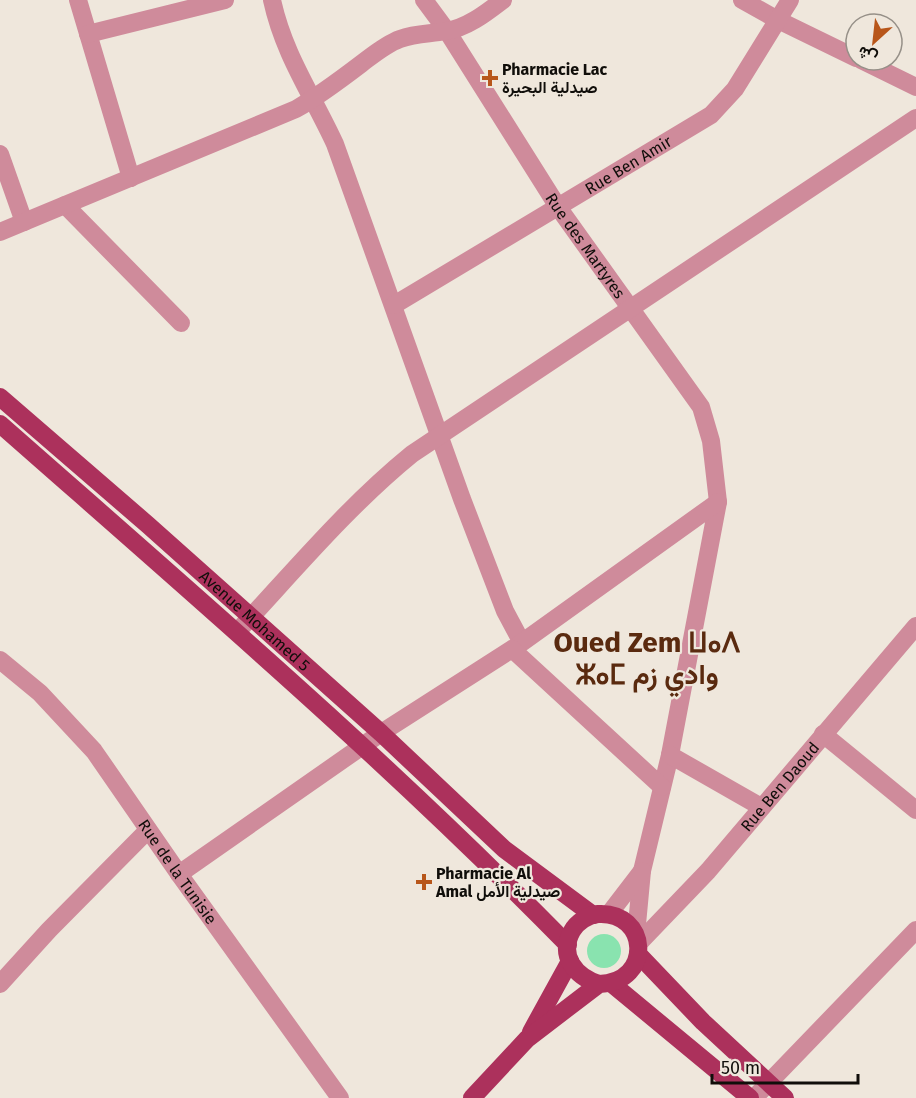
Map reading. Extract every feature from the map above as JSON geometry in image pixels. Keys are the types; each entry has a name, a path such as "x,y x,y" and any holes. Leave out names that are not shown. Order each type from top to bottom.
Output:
{"main road":[{"name":"Avenue Mohamed 5","path":"0,397 148,525 381,733 504,849 601,914"},
{"name":"Avenue Mohamed 5","path":"0,424 363,746 490,865 569,953"},
{"path":"527,1039 569,953 572,932 580,921 601,914 625,921 637,945 703,1022 785,1098"},
{"path":"569,953 576,972 586,980 605,983 621,980 629,973 637,945"},
{"path":"472,1098 527,1039 605,983"},
{"path":"605,983 752,1098"}],"street":[{"path":"78,0 131,178"},
{"path":"88,34 225,0"},
{"path":"272,0 287,50 335,144 517,645 662,787"},
{"name":"Rue des Martyres","path":"424,0 447,32 558,207 701,407 711,441 718,502 670,755 642,871 637,945"},
{"path":"0,232 260,125 314,99 376,53 399,39 420,33 447,32 480,17 503,0"},
{"path":"742,0 844,52"},
{"name":"Rue Ben Amir","path":"394,305 711,115 735,89 790,0"},
{"path":"885,72 916,87"},
{"path":"237,632 393,470 440,436 916,118"},
{"path":"0,154 24,222"},
{"path":"65,205 181,323"},
{"path":"179,874 381,733 517,645 718,502"},
{"name":"Rue Ben Daoud","path":"637,945 708,871 916,626"},
{"name":"Rue de la Tunisie","path":"2,667 40,693 94,751 340,1098"},
{"path":"823,734 916,810"},
{"path":"670,755 761,807"},
{"path":"0,984 49,930 148,830"},
{"path":"601,914 642,871"},
{"path":"752,1098 914,939"}],"green space":[{"path":"604,934 616,939 621,951 616,963 604,968 592,963 587,951 592,939"}],"place":[{"name":"Pharmacie Lac صيدلية البحيرة","path":"490,78"},
{"name":"Pharmacie Al Amal صيدلية الأمل","path":"424,882"}],"district":[{"name":"Oued Zem ⵡⴰⴷ ⵣⴰⵎ وادي زم","path":"647,658"}]}
